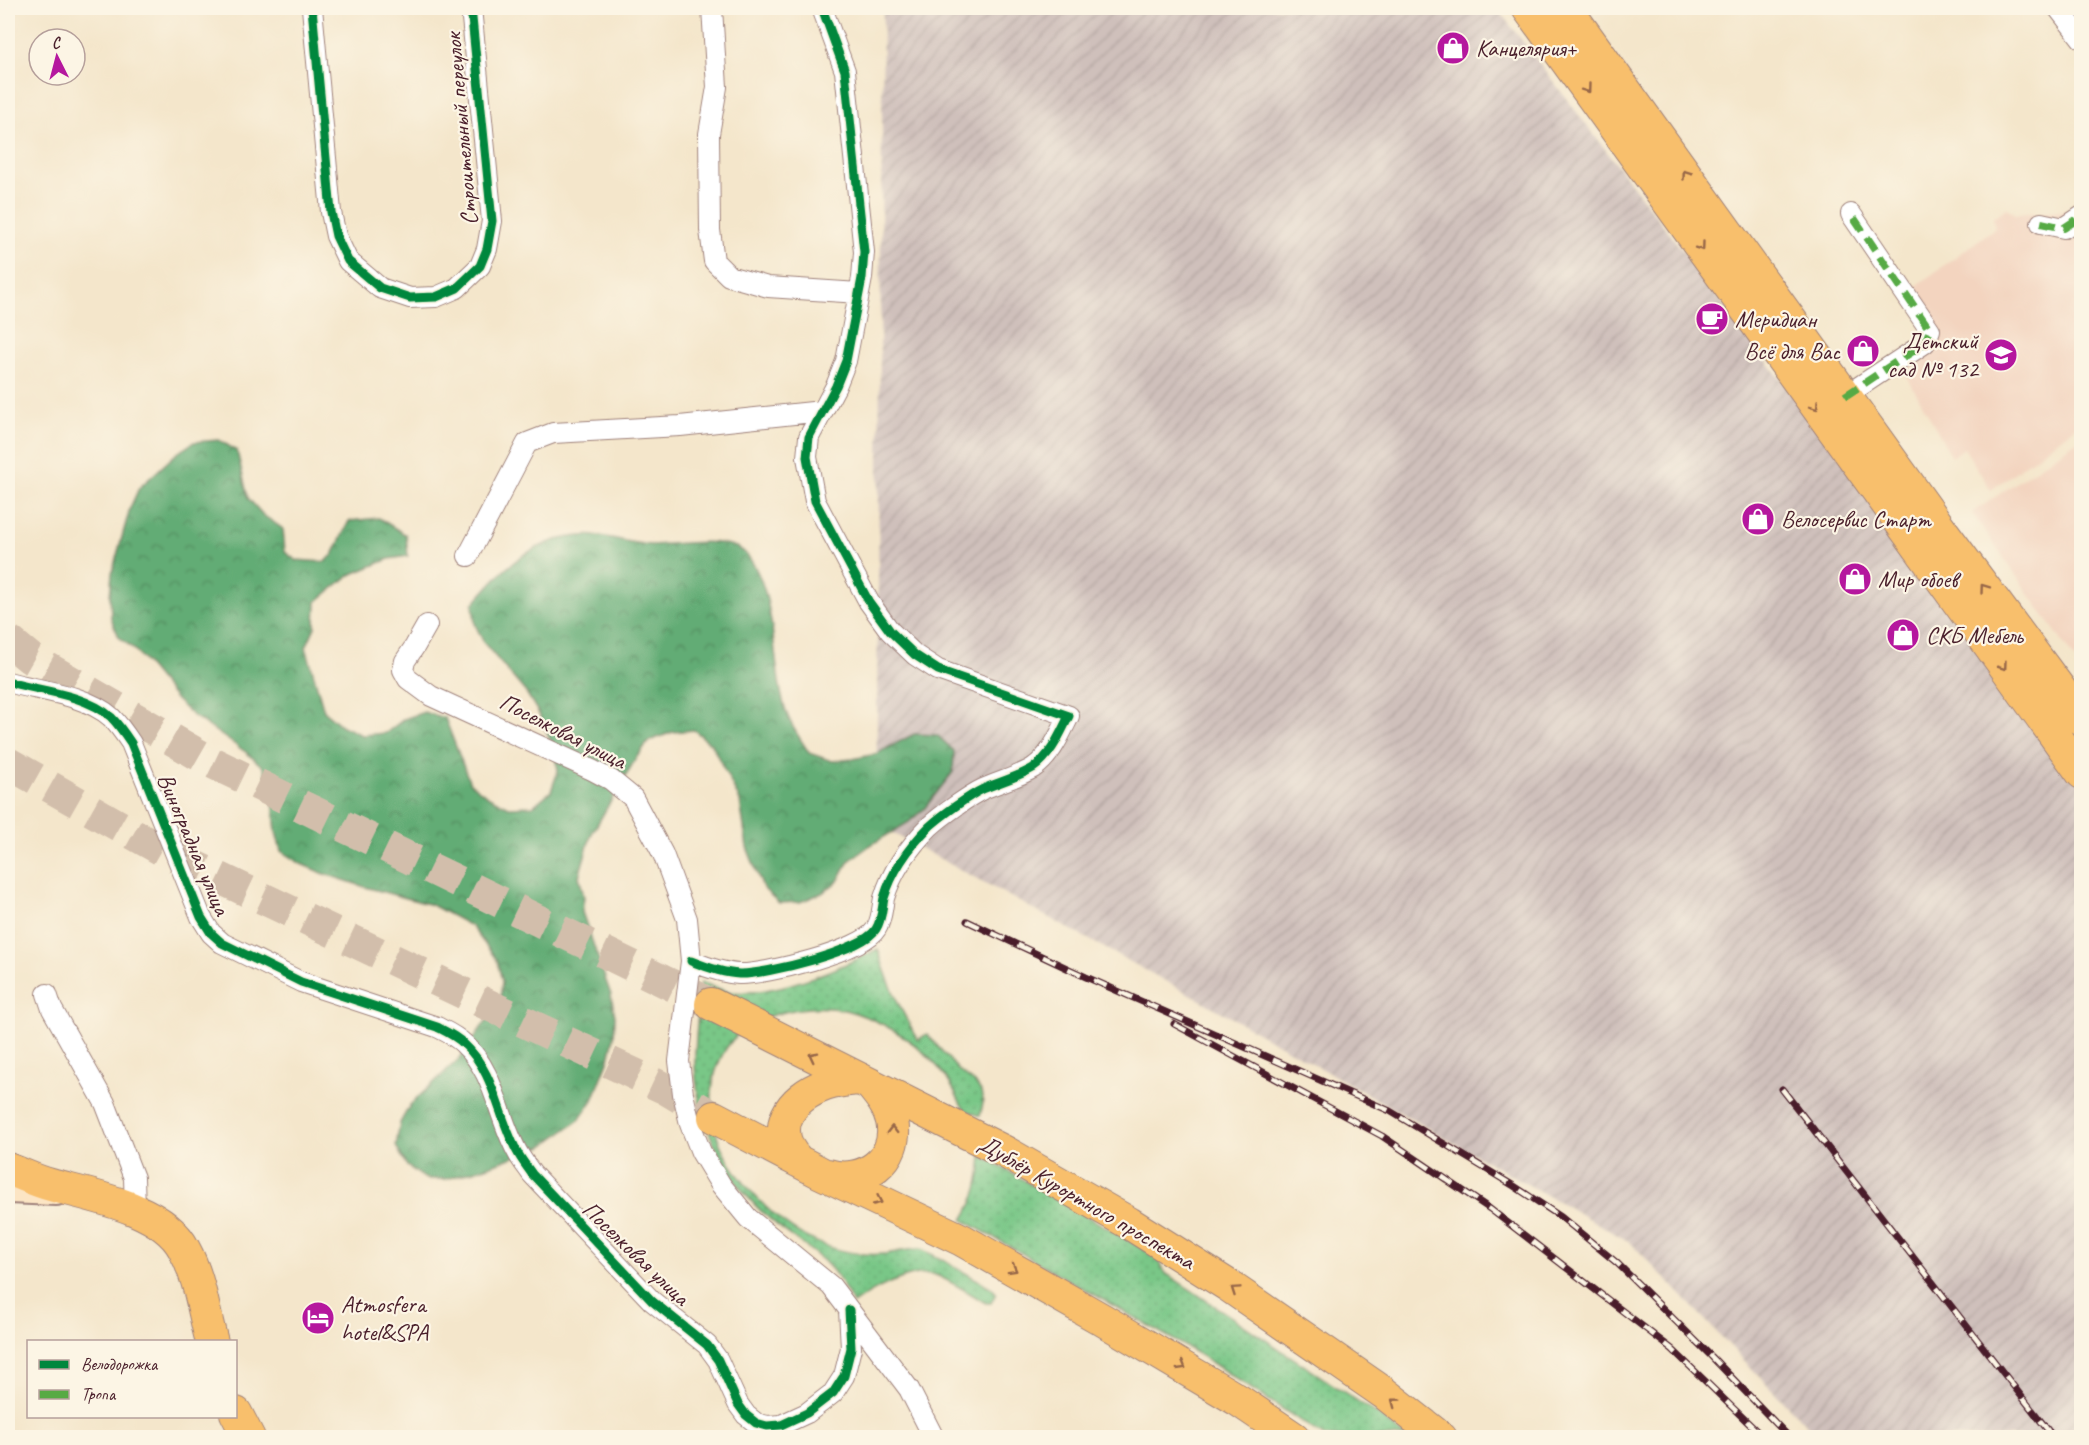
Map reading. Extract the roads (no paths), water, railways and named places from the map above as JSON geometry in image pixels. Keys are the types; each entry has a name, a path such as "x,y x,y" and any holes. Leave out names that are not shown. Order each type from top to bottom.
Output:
{"main road":[{"path":"1528,8 2082,773"},
{"path":"1566,8 1845,396 2082,719"},
{"name":"Дублёр Курортного проспекта","path":"711,1004 1005,1152 1129,1223 1229,1286 1442,1437"},
{"path":"836,1082 865,1082 880,1095 890,1114 893,1132 889,1150 878,1166 862,1176 843,1179 809,1167 790,1152 784,1135 786,1118 790,1109 816,1089 836,1082"},
{"path":"714,1117 809,1167 962,1240 1238,1400 1293,1437"},
{"path":"8,1169 49,1184 135,1208 171,1232 183,1246 194,1271 212,1340"},
{"path":"237,1415 249,1437"}],"street":[{"name":"Строительный переулок","path":"312,8 331,212 336,236 348,261 380,288 410,298 436,297 457,288 480,266 487,249 492,221 471,8"},
{"path":"712,8 717,87 709,134 710,230 714,261 729,276 768,287 859,293"},
{"path":"691,961 738,974 756,974 786,968 827,955 862,940 876,930 885,897 898,865 931,825 979,790 1034,767 1056,744 1069,716 938,670 915,655 890,631 869,602 815,501 807,457 809,437 846,362 864,252 845,71 822,8"},
{"path":"2058,8 2082,39"},
{"path":"1845,396 1924,343 1930,330 1851,214"},
{"path":"2042,223 2064,228 2082,216"},
{"path":"468,556 527,443 553,433 680,426 822,411"},
{"name":"Поселковая улица","path":"427,625 405,660 403,670 408,679 431,696 611,780 633,798 663,854 687,919 691,961 679,1061 690,1124 701,1152 721,1185 748,1218 831,1286 849,1310 851,1348 844,1376 833,1393 807,1413 782,1425 767,1426 756,1423 746,1415 738,1404 718,1360 707,1345 652,1301 532,1174 518,1154 489,1079 466,1045"},
{"name":"Виноградная улица","path":"8,682 78,699 109,715 121,727 131,743 201,917 211,933 222,943 301,982 437,1027 455,1036 466,1045"},
{"path":"47,994 52,1009 105,1103 134,1178 135,1208"},
{"path":"8,1190 84,1192"},
{"path":"849,1310 909,1389 934,1437"}],"tunnel":[{"path":"8,640 30,658 213,763 711,1004"},
{"path":"8,763 167,853 664,1088 714,1117"}],"railway":[{"path":"967,921 1086,977 1390,1111 1514,1186 1561,1217 1617,1263 1790,1438"},
{"path":"1174,1024 1382,1136 1490,1209 1672,1349 1764,1438"},
{"path":"1782,1089 2054,1438"}],"place":[{"name":"Канцелярия+","path":"1453,48"},
{"name":"Меридиан","path":"1712,319"},
{"name":"Всё для Вас","path":"1863,351"},
{"name":"Детский сад № 132","path":"2001,355"},
{"name":"Велосервис Старт","path":"1758,519"},
{"name":"Мир обоев","path":"1855,579"},
{"name":"СКБ Мебель","path":"1903,635"},
{"name":"Atmosfera hotel&SPA","path":"318,1318"}]}
